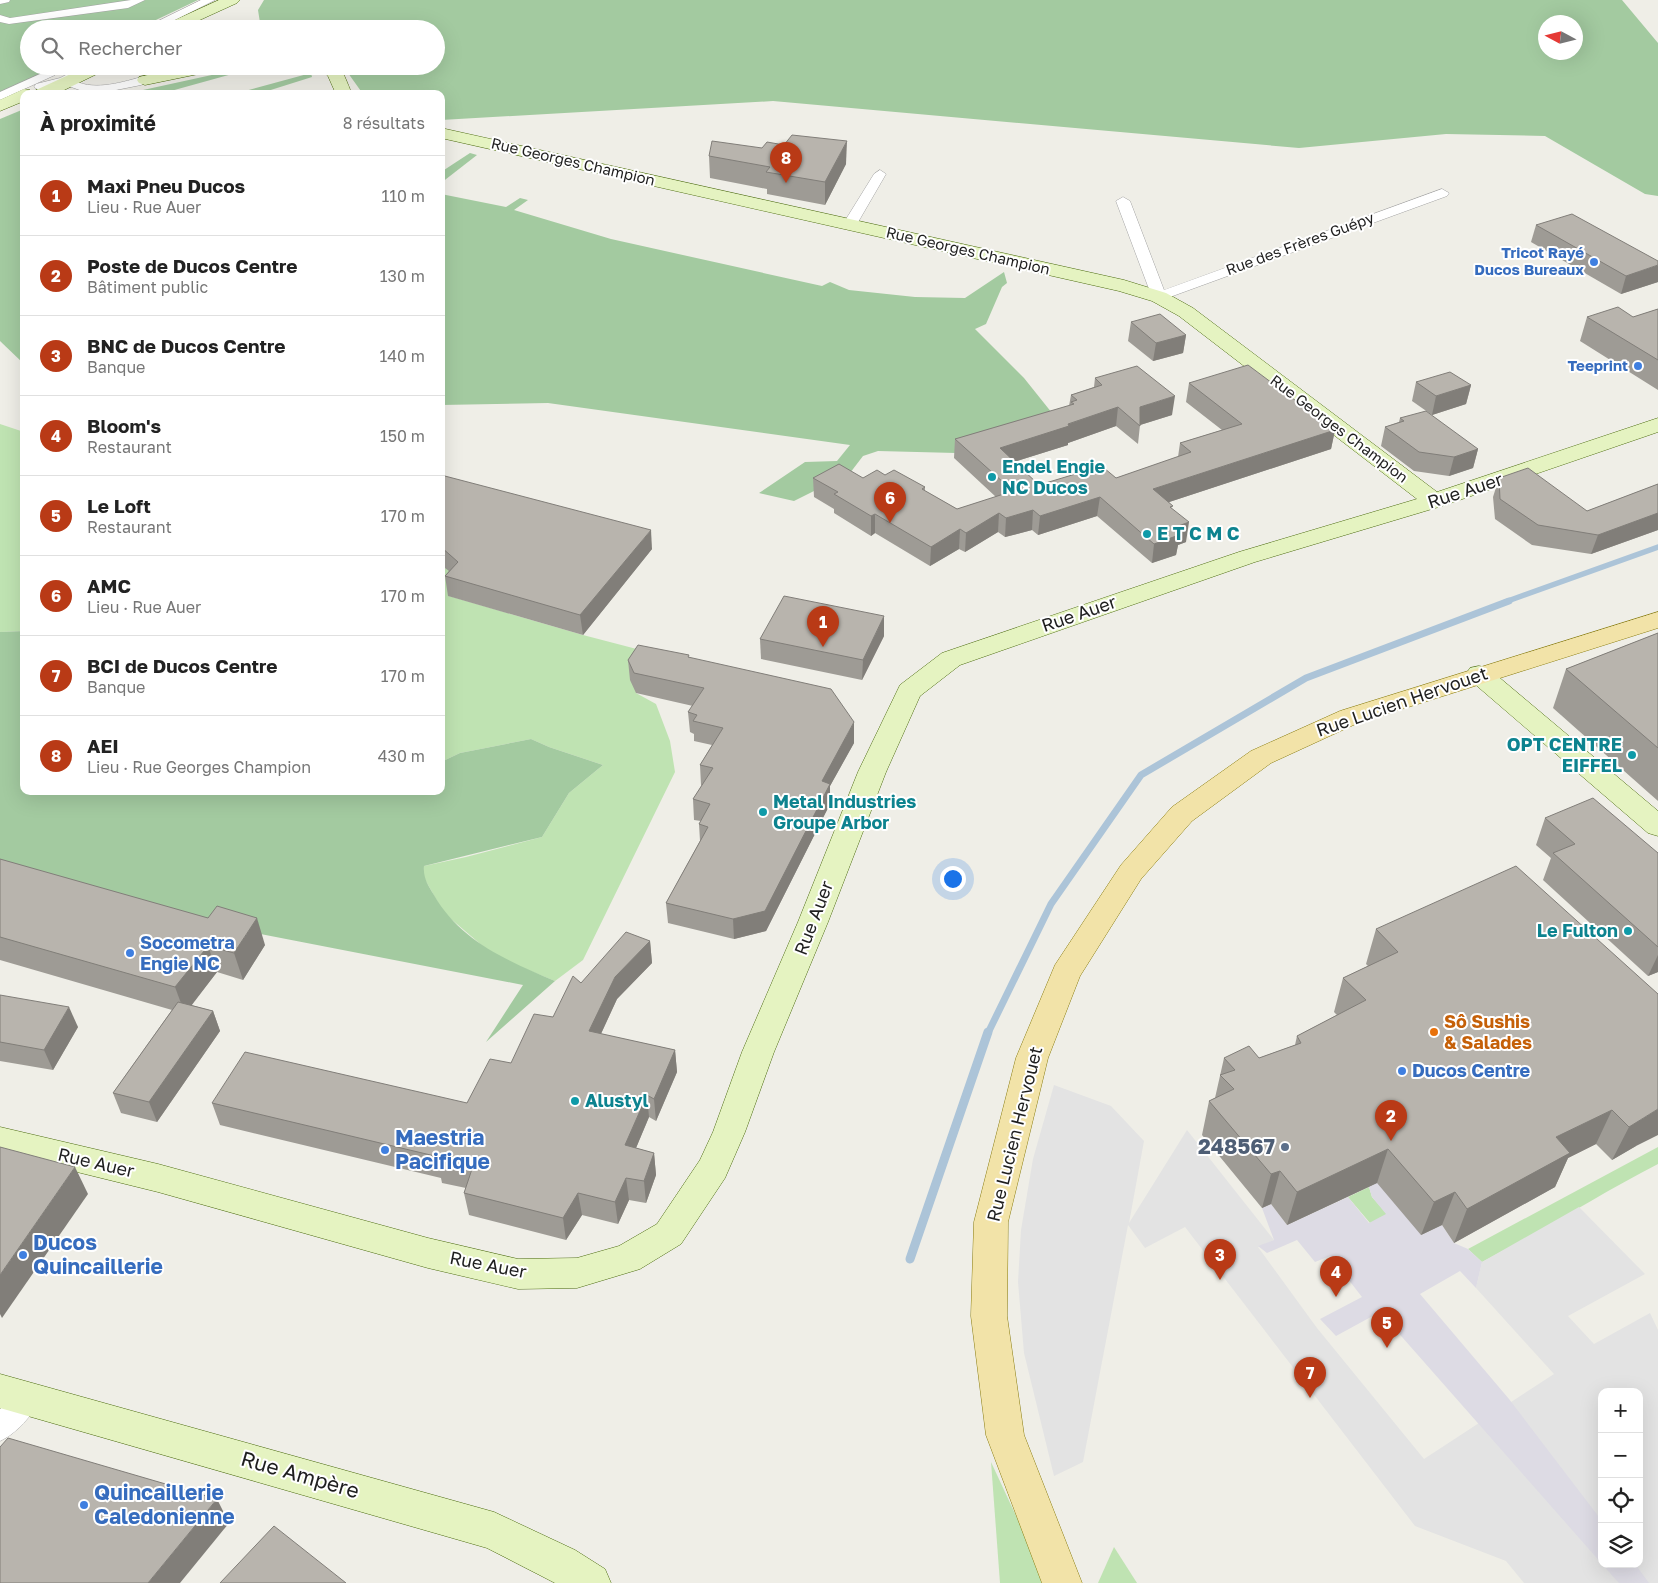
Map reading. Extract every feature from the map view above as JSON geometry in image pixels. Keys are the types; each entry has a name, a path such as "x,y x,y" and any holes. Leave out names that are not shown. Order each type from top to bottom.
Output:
{"main road":[{"name":"Rue Lucien Hervouet","path":"1062,1583 1005,1435 989,1316 991,1222 1032,1058 1066,973 1131,872 1182,814 1261,757 1349,717 1479,674 1658,620"}],"street":[{"path":"0,18 9,21 128,5 140,0"},
{"path":"167,20 210,0"},
{"path":"187,20 232,0"},
{"path":"200,20 240,0"},
{"path":"40,90 73,76 103,75 122,87 169,75"},
{"path":"41,90 73,76 103,75"},
{"path":"335,75 342,90"},
{"path":"41,90 73,76"},
{"path":"2,106 20,96"},
{"path":"2,106 20,98"},
{"path":"2,106 20,104"},
{"name":"Rue Georges Champion","path":"445,134 1115,284 1159,297 1186,312 1434,501"},
{"path":"850,224 880,174"},
{"name":"Rue des Frères Guépy","path":"1159,297 1442,193"},
{"path":"1123,200 1159,297"},
{"name":"Rue Auer","path":"0,1140 158,1178 428,1253 518,1274 577,1273 628,1258 669,1234 713,1168 872,772 909,691 951,659 1000,641 1247,557 1434,501 1658,425"},
{"path":"1479,674 1658,826"},
{"path":"0,1428 14,1395"},
{"name":"Rue Ampère","path":"14,1395 290,1472 494,1532 561,1564 590,1583"}],"green space":[{"path":"0,0 198,0 156,20 20,20 20,75 39,75 0,94"},
{"path":"264,0 1622,0 1658,43 1658,196 1645,194 1545,136 1446,134 1299,148 773,101 445,120 445,90 360,90 349,75 445,75 445,20 260,20 258,10"},
{"path":"212,75 229,75 174,90 143,90"},
{"path":"304,75 312,75 312,77 271,90 249,90"},
{"path":"20,111 20,360 0,341 0,119"},
{"path":"470,153 477,155 445,180 445,169"},
{"path":"445,195 506,207 520,198 528,200 514,210 611,239 822,286 830,282 849,290 915,297 965,298 1004,272 1007,283 1002,287 986,324 975,329 1024,378 1060,423 956,453 878,451 863,456 850,473 794,501 759,493 805,462 837,461 850,445 548,403 445,405"},
{"path":"0,424 20,431 20,631 0,632"},
{"path":"445,566 458,570 449,596 652,653 636,693 656,704 670,741 675,772 583,960 555,981 511,963 485,948 444,913 423,876 424,866 542,837 569,793 603,765 531,739 460,753 445,760"},
{"path":"20,631 20,795 445,795 445,760 460,753 531,739 603,765 569,793 542,837 424,866 425,878 430,888 457,925 487,948 520,966 555,981 486,1042 523,985 189,920 0,865 0,632"},
{"path":"1658,1147 1658,1164 1482,1262 1468,1249"},
{"path":"1369,1187 1372,1197 1387,1214 1409,1269 1348,1197"},
{"path":"991,1462 1045,1578 1046,1583 1000,1583"},
{"path":"1114,1547 1137,1583 1098,1583"}],"shaded area":[{"path":"1054,1085 1111,1106 1144,1141 1129,1223 1187,1130 1274,1240 1258,1247 1317,1328 1424,1459 1554,1374 1476,1288 1482,1262 1579,1207 1645,1274 1568,1316 1594,1344 1650,1313 1658,1330 1658,1583 1524,1583 1506,1561 1415,1526 1185,1227 1145,1248 1128,1225 1083,1462 1054,1476 1024,1353 1018,1282 1021,1230 1033,1159"},
{"path":"1420,1136 1421,1235 1442,1225 1454,1243 1468,1249 1482,1262 1476,1288 1460,1271 1420,1294 1509,1399 1598,1516 1598,1559 1380,1312 1336,1336 1320,1319 1362,1297 1330,1256 1315,1262 1297,1240 1267,1253 1258,1246 1274,1240 1262,1208 1271,1204 1287,1225 1348,1197 1369,1223 1386,1214 1372,1197 1369,1187 1353,1168"},
{"path":"1606,1568 1638,1568 1649,1583 1619,1583"}],"building":[{"path":"792,135 847,141 825,182 766,172 770,167 709,156 712,141 762,148 767,142 784,145"},
{"path":"1572,214 1658,261 1658,265 1626,276 1536,225"},
{"path":"1618,307 1633,317 1658,309 1658,360 1587,317"},
{"path":"1160,314 1186,335 1156,343 1131,322"},
{"path":"1248,365 1335,430 1153,489 1173,506 1170,507 1189,522 1173,528 1179,535 1154,544 1100,497 1040,516 1033,510 1006,518 999,513 966,533 960,529 931,547 875,514 871,516 834,494 838,492 813,478 839,464 863,478 877,470 885,475 894,470 925,487 922,489 957,509 1013,491 955,439 1074,404 1071,402 1077,400 1071,395 1102,385 1095,378 1137,366 1175,396 1140,407 1140,426 1118,407 1068,424 1069,426 1000,448 1039,485 1092,469 1095,472 1104,468 1116,478 1191,452 1180,443 1242,424 1189,383"},
{"path":"1450,372 1471,385 1436,396 1416,382"},
{"path":"1426,411 1478,449 1454,457 1419,452 1385,427 1404,421 1400,418"},
{"path":"1528,468 1587,511 1658,484 1658,513 1598,535 1538,525 1500,499 1499,478"},
{"path":"445,476 651,530 580,615 445,576 458,562 445,551"},
{"path":"784,596 884,616 863,660 760,639"},
{"path":"1658,633 1658,748 1566,669"},
{"name":"Metal Industries Groupe Arbor","path":"638,645 689,655 688,657 831,689 854,722 822,781 830,784 765,911 733,919 666,903 708,827 699,824 710,804 693,799 713,768 700,765 723,728 693,721 697,715 688,712 704,688 634,673 628,660"},
{"path":"1593,798 1658,853 1658,947 1553,853 1575,844 1545,818"},
{"name":"Socometra Engie NC","path":"0,859 208,918 217,906 257,918 234,953 208,946 175,987 0,937"},
{"name":"Ducos Centre","path":"1516,866 1658,994 1658,1109 1629,1127 1612,1110 1556,1137 1570,1153 1467,1209 1455,1192 1434,1202 1388,1149 1297,1192 1280,1171 1271,1174 1209,1101 1234,1089 1220,1075 1235,1070 1224,1058 1249,1046 1259,1058 1301,1043 1297,1036 1366,1000 1343,978 1398,952 1376,929"},
{"path":"626,932 650,941 615,977 589,1031 675,1050 654,1099 647,1095 625,1145 654,1153 644,1181 626,1178 615,1202 578,1193 563,1218 464,1193 472,1169 437,1161 439,1157 212,1103 245,1052 467,1103 490,1059 511,1063 534,1014 553,1017 573,976 581,983"},
{"path":"0,995 69,1007 44,1050 0,1042"},
{"path":"178,1002 213,1011 149,1102 113,1093"},
{"path":"0,1147 75,1167 0,1275"},
{"name":"Quincaillerie Caledonienne","path":"8,1438 217,1499 148,1583 0,1583 0,1447"},
{"path":"274,1526 346,1583 220,1583"}],"waterway":[{"path":"1505,602 1658,547"},
{"path":"988,1033 1051,904 1141,775 1306,678 1509,601"},
{"path":"910,1259 988,1032"}],"place":[{"name":"AEI","path":"786,183"},
{"name":"Tricot Rayé Ducos Bureaux","path":"1594,262"},
{"name":"Teeprint","path":"1638,366"},
{"name":"Endel Engie NC Ducos","path":"992,477"},
{"name":"AMC","path":"890,523"},
{"name":"E T C M C","path":"1147,534"},
{"name":"Maxi Pneu Ducos","path":"823,647"},
{"name":"OPT CENTRE EIFFEL","path":"1632,755"},
{"name":"Metal Industries Groupe Arbor","path":"763,812"},
{"name":"Le Fulton","path":"1628,931"},
{"name":"Socometra Engie NC","path":"130,953"},
{"name":"Sô Sushis & Salades","path":"1434,1032"},
{"name":"Ducos Centre","path":"1402,1071"},
{"name":"Alustyl","path":"575,1101"},
{"name":"Poste de Ducos Centre","path":"1391,1141"},
{"name":"248567","path":"1285,1147"},
{"name":"Maestria Pacifique","path":"385,1150"},
{"name":"Ducos Quincaillerie","path":"23,1255"},
{"name":"BNC de Ducos Centre","path":"1220,1280"},
{"name":"Bloom's","path":"1336,1297"},
{"name":"Le Loft","path":"1387,1348"},
{"name":"BCI de Ducos Centre","path":"1310,1398"},
{"name":"Quincaillerie Caledonienne","path":"84,1505"}]}
